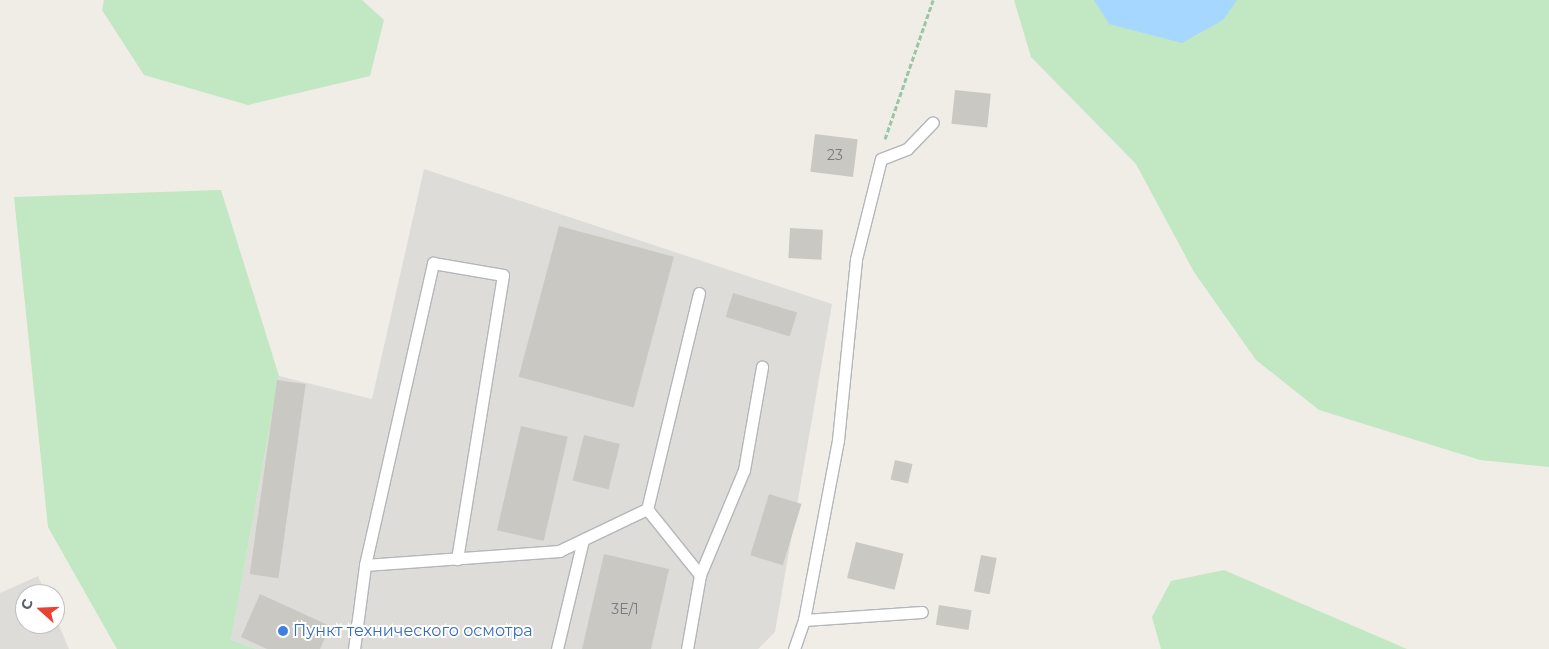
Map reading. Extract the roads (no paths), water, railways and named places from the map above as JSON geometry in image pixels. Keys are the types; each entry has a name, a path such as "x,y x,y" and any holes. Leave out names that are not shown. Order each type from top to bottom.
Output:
{"lane":[{"path":"794,649 804,620 838,440 856,259 881,159 907,149 934,122"},
{"path":"354,649 365,565 433,264 503,274 457,559"},
{"path":"647,509 699,293"},
{"path":"687,649 700,575 744,470 762,367"},
{"path":"365,565 559,551 647,509"},
{"path":"647,509 700,575"},
{"path":"557,649 583,540"},
{"path":"804,620 922,612"}],"water":[{"path":"1094,0 1237,0 1223,20 1182,43 1109,24"}],"place":[{"name":"Пункт технического осмотра","path":"283,631"}]}
